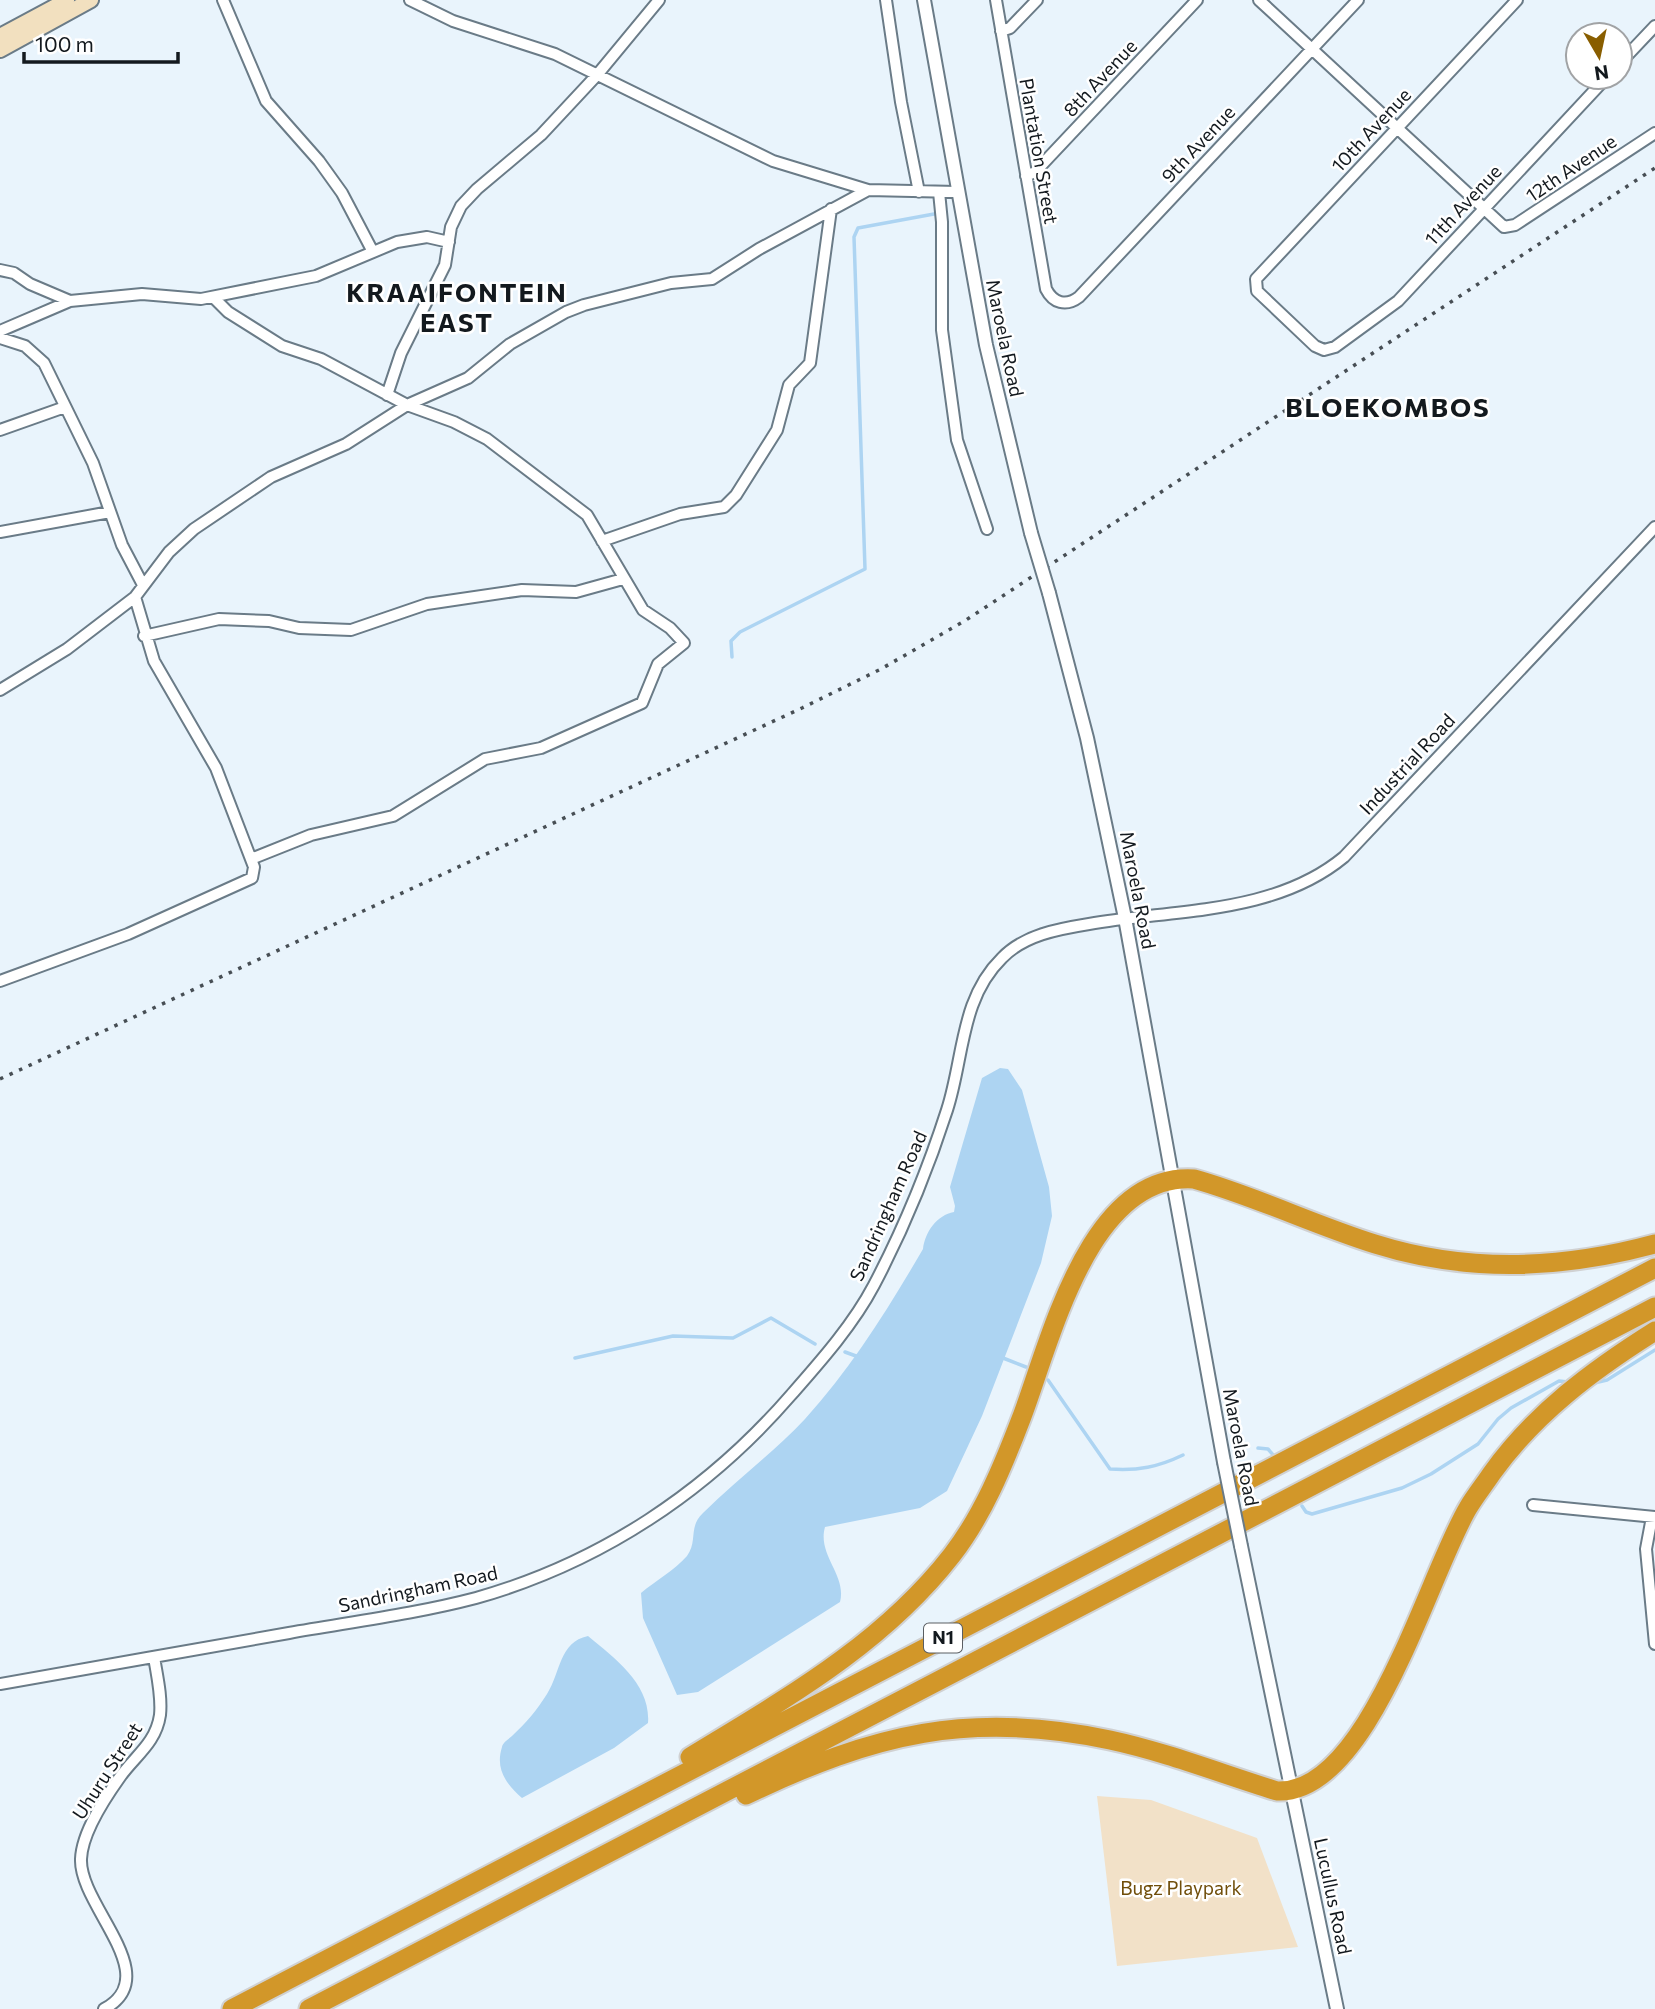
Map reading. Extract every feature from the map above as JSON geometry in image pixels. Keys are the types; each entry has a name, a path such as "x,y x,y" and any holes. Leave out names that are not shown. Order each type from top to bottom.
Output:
{"highway":[{"path":"483,1878 837,1666 904,1610 953,1554 992,1490 1021,1419 1065,1294 1081,1261 1120,1211 1152,1185 1171,1177 1208,1183 1377,1245 1433,1258 1480,1264 1559,1263 1615,1255 1655,1244"},
{"name":"N1","path":"232,2009 1655,1268"},
{"name":"N1","path":"309,2009 1655,1307"},
{"path":"481,1919 833,1756 894,1738 936,1730 1028,1726 1112,1740 1277,1791 1293,1791 1313,1783 1329,1769 1368,1723 1467,1509 1494,1471 1538,1419 1579,1382 1655,1331"}],"main road":[{"path":"0,36 67,0"},
{"path":"0,50 92,0"}],"street":[{"path":"223,0 266,101 327,172 357,216 373,252"},
{"path":"410,0 462,25 555,54 756,154 867,190 957,192"},
{"path":"387,395 401,353 445,265 451,227 461,206 477,189 522,153 597,75 659,0"},
{"path":"886,0 903,113 919,191"},
{"name":"Maroela Road","path":"924,0 991,370 1031,533 1087,738 1125,918 1224,1462 1293,1791"},
{"name":"Plantation Street","path":"996,0 1046,289 1059,302"},
{"path":"1001,31 1010,28 1037,0"},
{"name":"8th Avenue","path":"1026,176 1035,172 1196,0"},
{"path":"1259,0 1483,209"},
{"name":"9th Avenue","path":"1059,302 1070,302 1079,297 1358,0"},
{"name":"10th Avenue","path":"1335,347 1324,349 1315,346 1255,286 1256,279 1517,0"},
{"path":"1634,48 1655,26"},
{"name":"11th Avenue","path":"1335,347 1398,300 1594,91"},
{"name":"12th Avenue","path":"1483,209 1504,227 1515,225 1655,133"},
{"path":"0,690 67,649 135,597 194,528 271,477 369,431 407,405 468,378 510,344 566,312 659,286 712,279 867,190"},
{"path":"939,192 942,222 942,330 957,440 987,529"},
{"path":"602,541 680,514 724,507 736,495 777,430 789,385 810,363 831,209"},
{"path":"0,331 70,301 142,294 183,299 213,297 316,276 373,252 415,239 449,242"},
{"path":"0,270 14,273 30,284 70,301"},
{"path":"213,297 228,312 282,346 321,359 407,405 454,422 487,439 579,508 643,610 670,628 684,643 658,664 642,704 541,748 485,759 393,816 311,835 251,859"},
{"path":"0,338 25,346 37,355 93,463 137,578 143,585"},
{"path":"0,430 65,407"},
{"path":"0,532 110,512"},
{"name":"Industrial Road","path":"1125,918 1280,894 1326,871 1343,857 1655,527"},
{"path":"144,636 194,623 243,619 299,628 352,630 427,604 522,590 576,592 623,579"},
{"path":"0,981 128,934 246,883 254,872 216,768 166,685 144,636 135,597"},
{"name":"Sandringham Road","path":"0,1684 411,1612 504,1589 607,1546 696,1487 776,1412 810,1374 872,1288 928,1163 948,1106 966,1023 985,978 1002,957 1019,944 1041,934 1125,918"},
{"path":"1533,1506 1654,1517 1646,1549 1655,1644"},
{"name":"Uhuru Street","path":"104,2009 123,1993 128,1969 86,1886 81,1853 88,1833 114,1786 150,1743 156,1729 160,1707 153,1657"},
{"name":"Lucullus Road","path":"1293,1791 1337,2009"}],"green space":[{"name":"Bugz Playpark","path":"1097,1796 1151,1800 1257,1838 1298,1947 1117,1966"}],"water":[{"path":"1000,1068 1008,1069 1022,1090 1049,1187 1052,1216 1041,1263 982,1416 947,1491 920,1508 825,1527 825,1547 839,1583 840,1602 698,1692 677,1695 643,1618 641,1593 687,1556 698,1518 793,1431 822,1399 883,1315 923,1249 926,1236 933,1225 954,1212 950,1187 982,1078"},
{"path":"588,1636 620,1664 638,1685 644,1697 648,1723 614,1748 522,1798 503,1776 500,1755 503,1745 543,1700 571,1644"}],"waterway":[{"path":"732,657 731,641 740,632 865,569 854,237 858,228 934,214"},
{"path":"575,1358 673,1336 733,1338 771,1318 815,1344"},
{"path":"1590,1384 1607,1380 1655,1350"},
{"path":"845,1352 856,1356"},
{"path":"1003,1358 1026,1367"},
{"path":"1048,1380 1110,1469 1148,1467 1183,1455"},
{"path":"1302,1506 1306,1512 1312,1514 1402,1488 1431,1474 1478,1444 1498,1419 1511,1408 1559,1381 1568,1382"},
{"path":"1258,1448 1268,1449 1274,1456"}],"railway":[{"path":"0,1079 881,669 966,620 1655,168"}],"district":[{"name":"KRAAIFONTEIN EAST","path":"457,308"},
{"name":"BLOEKOMBOS","path":"1388,408"}]}
